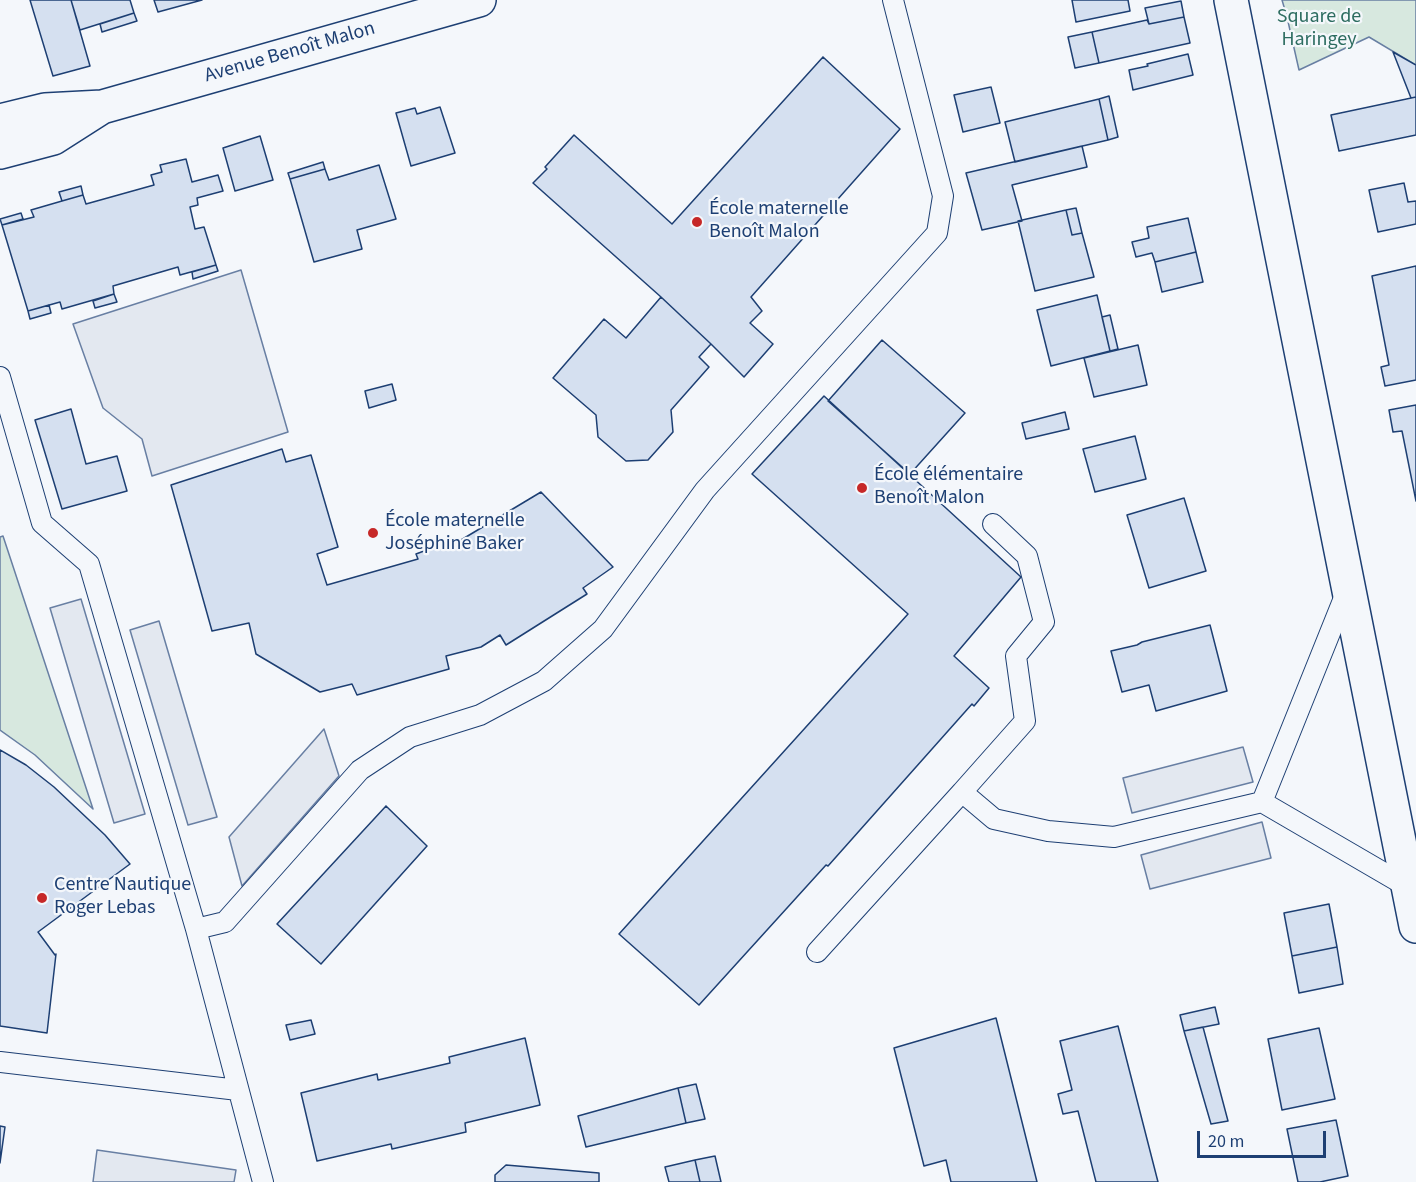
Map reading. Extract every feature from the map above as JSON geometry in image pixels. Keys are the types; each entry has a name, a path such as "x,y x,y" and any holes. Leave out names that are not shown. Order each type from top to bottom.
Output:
{"main road":[{"name":"Avenue Benoît Malon","path":"0,121 45,110 102,107 479,0"},
{"path":"1231,0 1416,926"},
{"name":"Avenue Benoît Malon","path":"0,152 53,138 102,107"}],"lane":[{"path":"196,929 225,922 360,770 410,737 480,716 544,681 603,629 705,490 937,233 943,196 893,0"},
{"path":"0,376 42,523 89,564 196,929 263,1182"},
{"path":"817,952 1025,722 1016,656 1044,622 1027,556 993,524"},
{"path":"1262,802 1348,589"},
{"path":"962,792 994,819 1048,831 1114,837 1262,802 1408,887"},
{"path":"0,1062 238,1090"}],"green space":[{"name":"Square de Haringey","path":"1282,0 1416,0 1416,65 1369,37 1299,70"},
{"path":"3,536 93,809 35,755 0,730 0,537"}],"shaded area":[{"path":"241,270 288,432 152,476 142,439 103,408 73,324"},
{"path":"81,599 145,814 114,823 50,608"},
{"path":"159,621 217,817 188,825 130,630"},
{"path":"324,729 339,776 242,886 229,837"},
{"path":"1243,747 1253,782 1132,813 1123,778"},
{"path":"1262,822 1271,858 1150,889 1141,855"},
{"path":"97,1150 236,1170 234,1182 93,1182"}],"building":[{"path":"30,0 71,0 90,66 53,76"},
{"path":"71,0 130,0 134,13 80,30"},
{"path":"154,0 202,0 158,12"},
{"path":"1072,0 1128,0 1130,11 1076,22"},
{"path":"1181,1 1184,17 1149,24 1145,8"},
{"path":"134,13 137,21 102,32 100,24"},
{"path":"1184,17 1190,43 1099,63 1092,32 1147,20 1149,24"},
{"path":"1092,32 1099,63 1075,68 1068,37"},
{"path":"1393,52 1416,65 1416,97 1411,98"},
{"path":"1188,54 1193,75 1133,90 1129,70"},
{"path":"823,57 900,129 751,297 762,311 750,323 773,344 744,377 661,297 533,183 574,135 672,224"},
{"path":"991,87 1000,123 963,132 954,95"},
{"path":"1109,96 1118,137 1108,140 1099,99"},
{"path":"1416,97 1416,135 1339,151 1331,115"},
{"path":"1099,99 1108,140 1015,162 1005,122"},
{"path":"440,107 455,153 411,166 396,113 415,108 417,114"},
{"path":"260,136 273,180 235,191 223,148"},
{"path":"1082,146 1087,167 1012,185 1022,221 982,230 966,173"},
{"path":"186,159 192,182 218,175 223,191 197,198 198,205 190,207 195,229 204,227 216,265 180,275 178,267 113,286 114,294 62,309 60,302 28,311 2,225 34,217 31,210 83,195 86,204 154,185 151,175 162,172 160,165"},
{"path":"323,162 325,169 290,179 288,173"},
{"path":"379,165 396,219 357,230 362,249 314,262 290,179 325,169 329,180"},
{"path":"1404,183 1408,202 1416,201 1416,224 1378,232 1369,190"},
{"path":"81,186 83,195 62,201 59,192"},
{"path":"1076,208 1082,233 1072,235 1066,210"},
{"path":"1066,210 1072,235 1082,233 1094,277 1035,291 1018,221"},
{"path":"21,213 23,219 2,225 0,219"},
{"path":"1188,218 1196,252 1155,262 1152,253 1136,257 1132,242 1149,238 1147,227"},
{"path":"1196,252 1203,282 1162,292 1155,262"},
{"path":"216,265 218,271 193,279 192,272"},
{"path":"1416,266 1416,380 1385,386 1381,367 1389,365 1372,276"},
{"path":"114,294 117,302 95,308 93,301"},
{"path":"1097,295 1110,351 1051,366 1037,310"},
{"path":"661,297 711,344 699,357 709,367 671,410 673,432 648,460 626,461 598,437 596,415 553,378 604,319 626,338"},
{"path":"49,305 51,313 30,319 28,311"},
{"path":"1110,315 1118,349 1110,351 1102,317"},
{"path":"882,340 965,413 910,474 828,401"},
{"path":"1138,345 1147,385 1094,397 1084,358"},
{"path":"392,384 396,400 369,408 365,391"},
{"path":"824,396 1021,577 954,656 989,688 699,1005 619,934 908,614 752,474"},
{"path":"1416,405 1416,501 1402,431 1393,432 1389,410"},
{"path":"71,409 86,464 117,456 127,491 62,509 35,420"},
{"path":"1065,412 1069,429 1026,439 1022,423"},
{"path":"1135,436 1146,479 1095,492 1083,449"},
{"path":"282,449 286,462 311,455 338,547 317,554 327,585 418,559 416,554 445,543 451,546 541,492 613,567 583,588 587,594 506,645 500,635 481,647 446,656 449,669 357,695 352,684 320,692 256,654 249,623 212,631 171,485"},
{"path":"1184,498 1206,571 1149,588 1127,515"},
{"path":"1210,625 1227,691 1156,711 1149,685 1122,692 1111,651"},
{"name":"Centre Nautique Roger Lebas","path":"0,750 26,765 54,787 105,835 130,864 38,932 56,954 47,1033 0,1026"},
{"path":"386,806 427,846 321,964 277,924"},
{"path":"1329,904 1337,947 1292,956 1284,913"},
{"path":"1337,947 1343,984 1299,993 1292,956"},
{"path":"1215,1007 1219,1024 1184,1031 1180,1015"},
{"path":"996,1018 1037,1182 951,1182 946,1160 924,1166 894,1048"},
{"path":"311,1020 315,1034 290,1040 286,1025"},
{"path":"1118,1026 1158,1182 1096,1182 1078,1111 1063,1114 1058,1094 1072,1090 1060,1041"},
{"path":"1203,1027 1228,1121 1211,1124 1184,1031"},
{"path":"1319,1028 1335,1099 1282,1110 1268,1039"},
{"path":"525,1038 540,1105 465,1123 466,1132 392,1149 391,1144 317,1161 301,1093 377,1074 378,1080 450,1063 449,1057"},
{"path":"696,1084 705,1119 686,1123 678,1088"},
{"path":"678,1088 686,1123 586,1147 578,1116"},
{"path":"1336,1120 1348,1176 1320,1182 1298,1182 1287,1129"},
{"path":"0,1126 5,1127 0,1163"},
{"path":"715,1156 721,1182 700,1182 695,1160"},
{"path":"695,1160 700,1182 669,1182 665,1167"},
{"path":"506,1165 599,1173 599,1182 495,1182 495,1175"}],"place":[{"name":"École maternelle Benoît Malon","path":"697,222"},
{"name":"École élémentaire Benoît Malon","path":"862,488"},
{"name":"École maternelle Joséphine Baker","path":"373,533"},
{"name":"Centre Nautique Roger Lebas","path":"42,898"}]}
